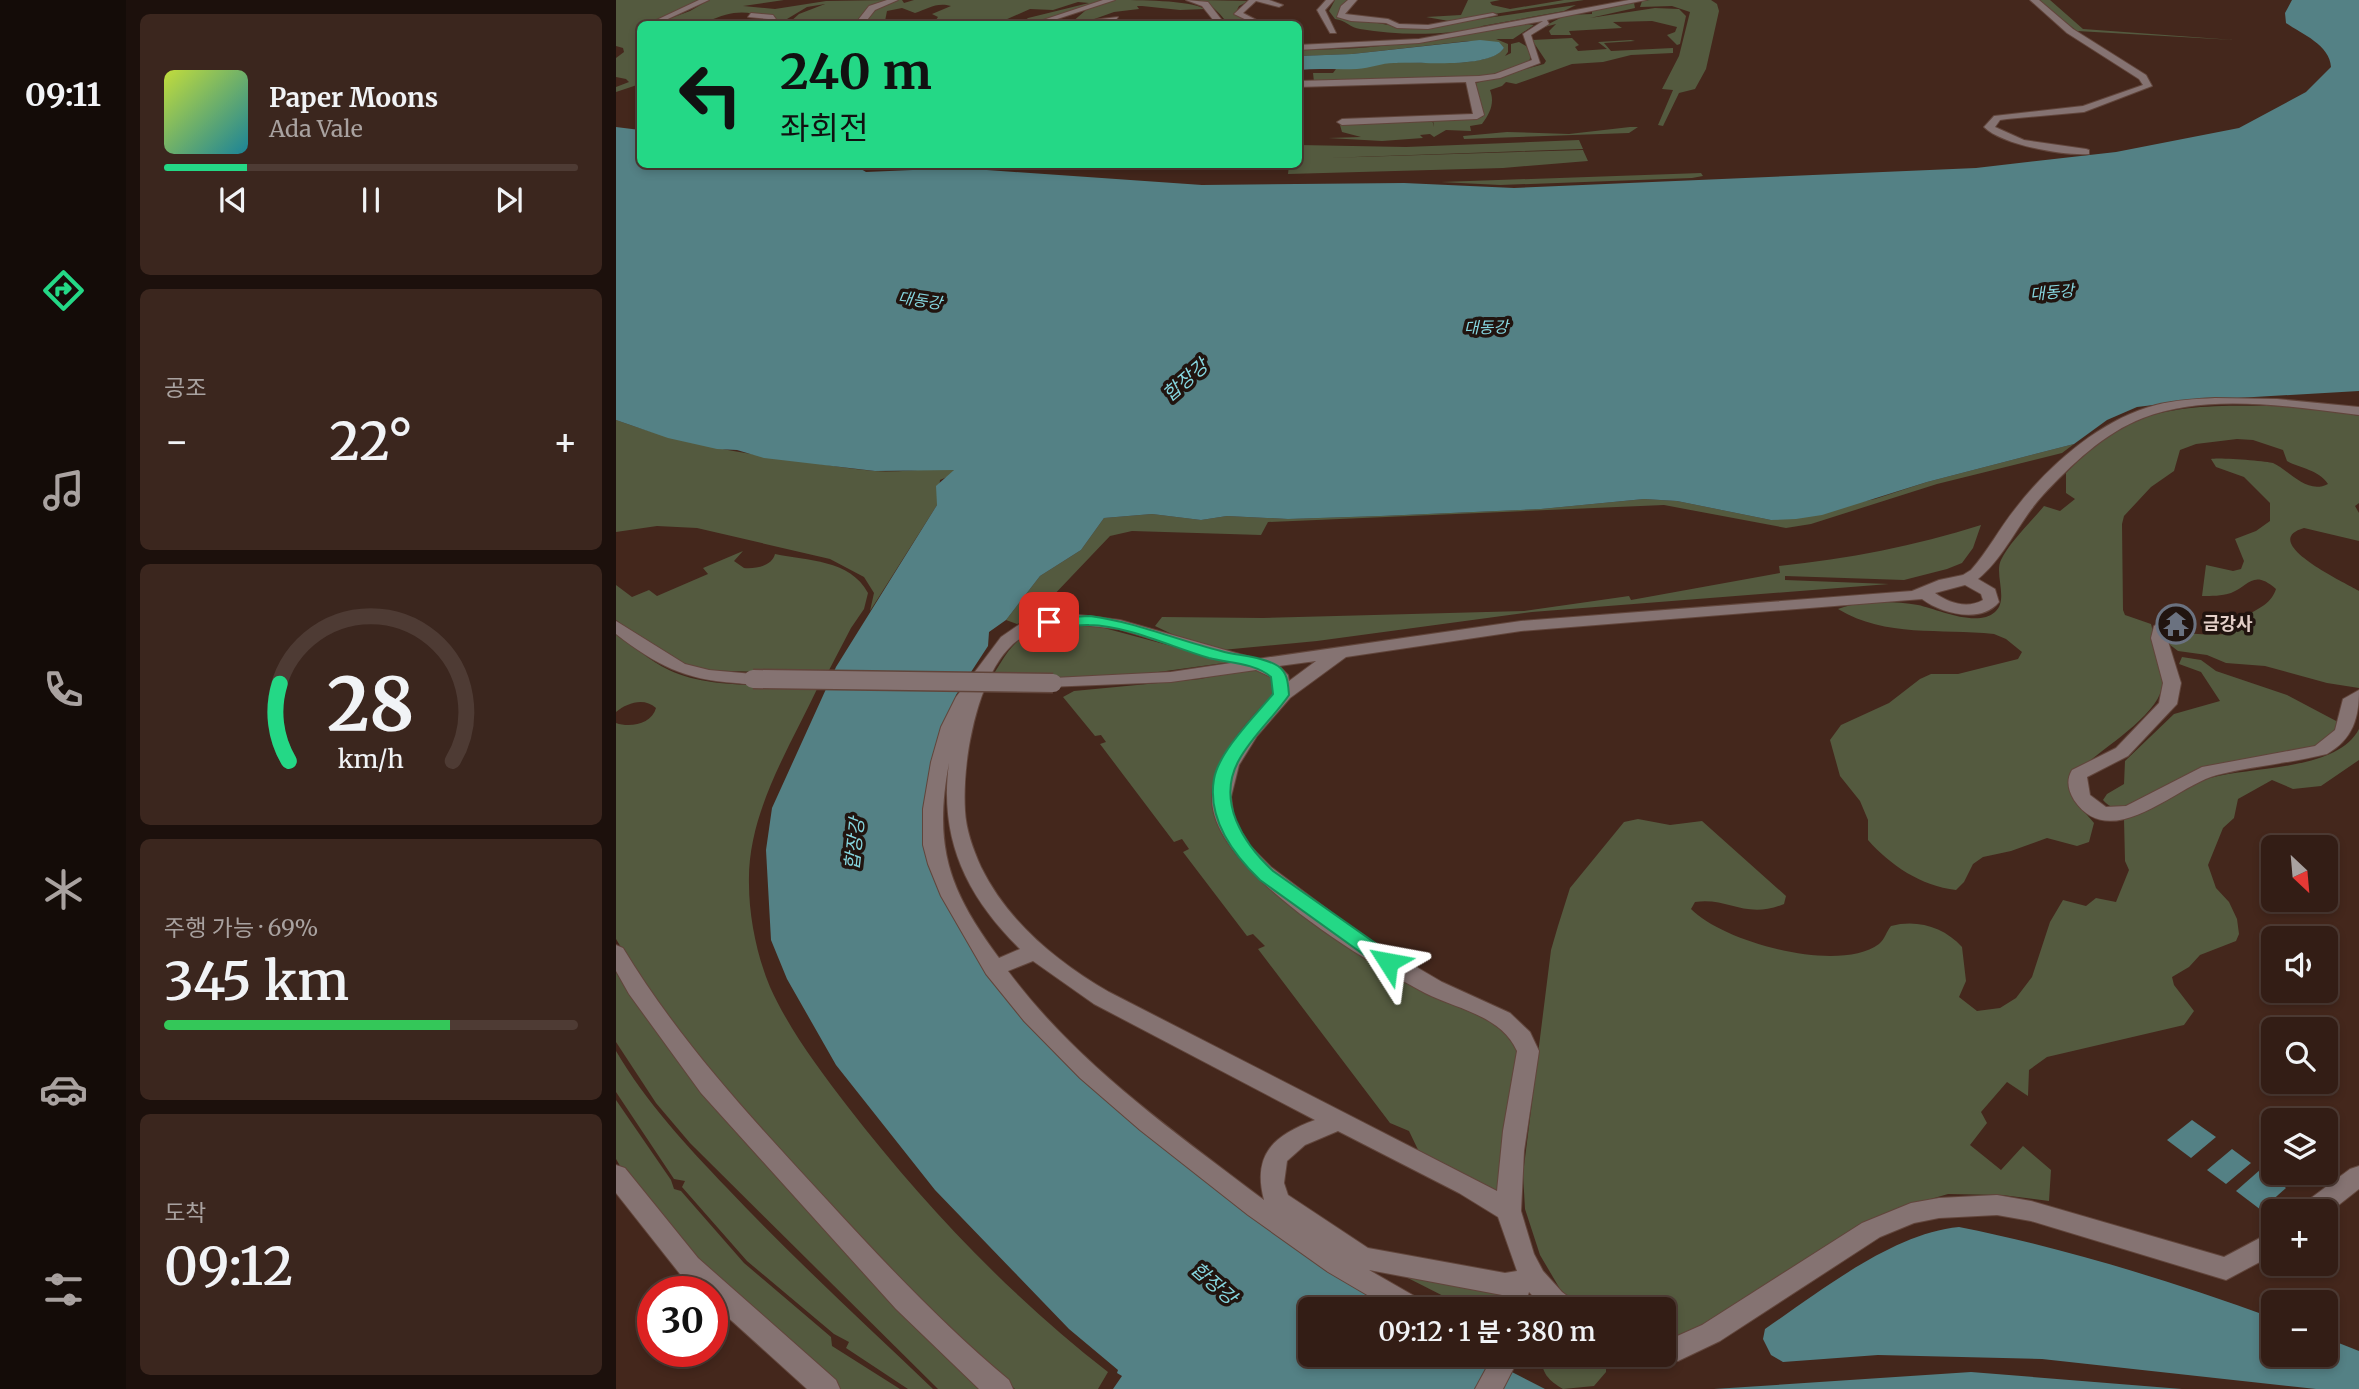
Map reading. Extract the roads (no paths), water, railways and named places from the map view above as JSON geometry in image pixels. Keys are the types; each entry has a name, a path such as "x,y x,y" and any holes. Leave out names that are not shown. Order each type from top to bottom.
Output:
{"street":[{"path":"659,21 705,0"},
{"path":"861,21 872,8 894,0"},
{"path":"1044,21 1111,0"},
{"path":"1190,0 1209,8 1219,21"},
{"path":"1253,21 1238,14 1254,0"},
{"path":"1259,0 1279,5"},
{"path":"1329,0 1321,10 1334,31"},
{"path":"1353,0 1345,6 1340,15 1351,19 1427,19 1444,23 1509,13"},
{"path":"1534,9 1609,0"},
{"path":"1302,48 1414,42 1642,0"},
{"path":"2034,0 2070,31 2143,78 2148,86 2095,107 2007,116 1997,118 1989,127 2020,142 2087,152"},
{"path":"1302,84 1497,76 1536,62 1538,57 1527,34 1585,1"},
{"path":"1067,21 1075,11"},
{"path":"751,15 770,18 771,21"},
{"path":"1099,21 1115,19"},
{"path":"1524,21 1541,25"},
{"path":"1342,122 1478,116 1470,79"},
{"path":"1423,108 1429,108 1434,119"},
{"path":"2347,397 2359,409"},
{"path":"616,626 655,657 681,671 703,676 1053,683 1171,677 1521,626 1884,599 1925,593 1947,582 1968,580 1981,569 2006,528 2077,454 2136,416 2165,407 2237,402 2359,409"},
{"path":"1925,593 1930,598 1966,610 1986,607 1991,602 1989,592 1968,580"},
{"path":"1282,695 1279,675 1271,669 1115,624 1069,620 1026,628 1002,644 962,697 955,734 932,815 935,855 951,895 994,969 1054,1038 1099,1083 1151,1126 1279,1213 1362,1258 1518,1291 1523,1263 1509,1212 1513,1147 1528,1051 1525,1040 1510,1024 1436,989 1388,962 1266,875 1251,861 1229,830 1223,809 1222,779 1230,760 1246,738 1282,695 1324,663 1351,650"},
{"path":"2162,626 2160,638 2172,683 2168,705 2122,752 2078,774 2076,782 2081,796 2088,804 2108,815 2116,815 2148,803 2205,772 2321,750 2334,743 2345,732 2349,722 2349,703 2359,695"},
{"path":"955,734 955,807 964,849 984,889 1009,923 1035,951 1094,993 1468,1186 1509,1212"},
{"path":"994,969 1035,951"},
{"path":"616,953 645,1002 698,1074 899,1296 968,1364 999,1389"},
{"path":"1340,1121 1302,1133 1277,1156 1271,1168 1271,1185 1279,1213 1337,1264 1393,1297"},
{"path":"616,1175 690,1266 826,1389"},
{"path":"2328,1199 2359,1176"},
{"path":"1676,1349 1711,1333 1871,1230 1911,1213 1939,1208 1997,1205 2031,1210 2226,1269 2261,1249"},
{"path":"1337,1264 1362,1258"},
{"path":"1489,1389 1501,1367"}],"water":[{"path":"2292,0 2359,0 2359,391 2186,401 2137,407 2107,420 2074,444 1927,482 1822,515 1796,519 1771,520 1677,501 1644,499 1541,509 1381,516 1288,519 1227,516 1201,520 1152,514 1104,518 1081,550 1040,576 1006,620 989,632 988,646 956,695 942,737 935,866 1049,1040 1384,1297 1298,1297 1298,1367 1502,1367 1545,1389 1113,1389 1122,1376 1117,1373 1118,1370 1069,1329 935,1190 836,1065 787,979 771,940 766,850 772,808 836,667 937,505 936,486 954,470 875,471 764,458 737,450 717,449 668,438 616,420 616,127 637,130 637,168 861,168 866,172 959,168 1202,185 1404,183 1514,188 1976,168 2116,152 2239,128 2306,92 2331,67 2321,46 2286,23 2285,13"},
{"path":"1480,40 1499,42 1504,48 1496,55 1469,62 1394,63 1357,69 1302,70 1302,56 1352,54"},
{"path":"2192,1120 2216,1137 2191,1158 2167,1140"},
{"path":"2232,1149 2251,1163 2226,1184 2207,1170"},
{"path":"2261,1169 2261,1185 2282,1185 2286,1188 2274,1199 2261,1199 2261,1210 2236,1191"},
{"path":"1959,1227 2038,1245 2118,1266 2261,1314 2261,1367 2338,1367 2338,1343 2359,1351 2359,1389 2316,1389 2042,1359 1878,1355 1783,1362 1771,1355 1763,1339 1765,1329 1858,1266 1908,1240"},
{"path":"1971,1372 2182,1389 1714,1389"}],"place":[{"name":"금강사","path":"2176,624"}],"water label":[{"name":"대동강","path":"2052,292"},
{"name":"대동강","path":"920,300"},
{"name":"대동강","path":"1486,327"},
{"name":"합장강","path":"1185,380"},
{"name":"합장강","path":"854,844"},
{"name":"합장강","path":"1214,1283"}]}
